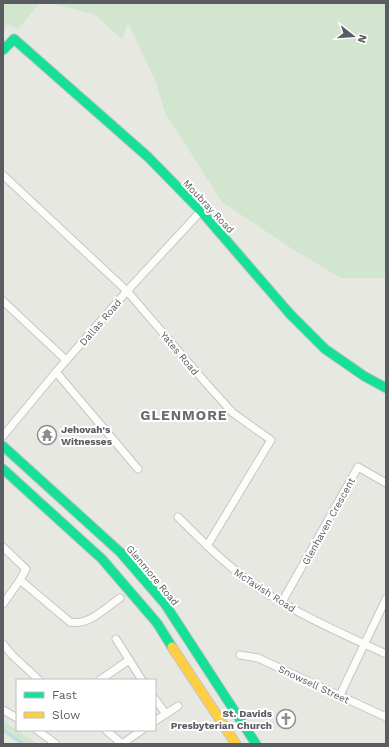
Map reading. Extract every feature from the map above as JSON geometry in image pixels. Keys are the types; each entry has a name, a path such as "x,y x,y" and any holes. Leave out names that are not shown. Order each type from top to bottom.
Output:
{"main road":[{"name":"Moubray Road","path":"3,50 14,39 148,157 201,211 290,314 324,349 364,376 386,388"},
{"name":"Glenmore Road","path":"3,446 120,552 165,604 256,744"},
{"path":"3,469 102,559 157,623 236,744"}],"street":[{"name":"Yates Road","path":"3,175 127,291 205,382 234,413 271,440 207,546"},
{"name":"Dallas Road","path":"3,436 66,360 201,211"},
{"path":"4,305 66,360"},
{"path":"56,372 138,469"},
{"name":"Glenhaven Crescent","path":"282,602 358,467 386,483"},
{"name":"McTavish Road","path":"178,517 219,558 254,585 302,614 386,654"},
{"path":"3,547 26,569 3,604"},
{"path":"20,580 70,622 78,624 87,621 120,598"},
{"path":"340,695 386,599"},
{"path":"116,639 141,679"},
{"path":"3,644 12,655 39,679"},
{"name":"Snowsell Street","path":"240,655 258,658 386,717"},
{"path":"101,679 129,660"},
{"path":"156,700 166,714"},
{"path":"156,720 178,706"},
{"path":"3,710 16,717"},
{"path":"38,731 56,744"},
{"path":"107,731 122,744 141,731"}],"green space":[{"path":"3,3 40,3 18,29 8,24 3,29"},
{"path":"49,3 386,3 386,278 341,278 294,250 222,202 165,113 156,82 128,23 122,39 94,14"},
{"path":"3,721 16,731 38,744 19,744 3,733"}],"waterway":[{"path":"3,730 24,744"}],"traffic: fast":[{"path":"3,50 14,39 148,157 201,211 290,314 325,349 364,376 386,388"},
{"path":"3,446 120,552 165,604 256,744"},
{"path":"3,469 102,559 157,623 172,647"}],"traffic: slow":[{"path":"172,647 236,744"}],"place":[{"name":"Jehovah's Witnesses","path":"47,435"},
{"name":"St. Davids Presbyterian Church","path":"286,719"}],"district":[{"name":"GLENMORE","path":"184,415"}]}
